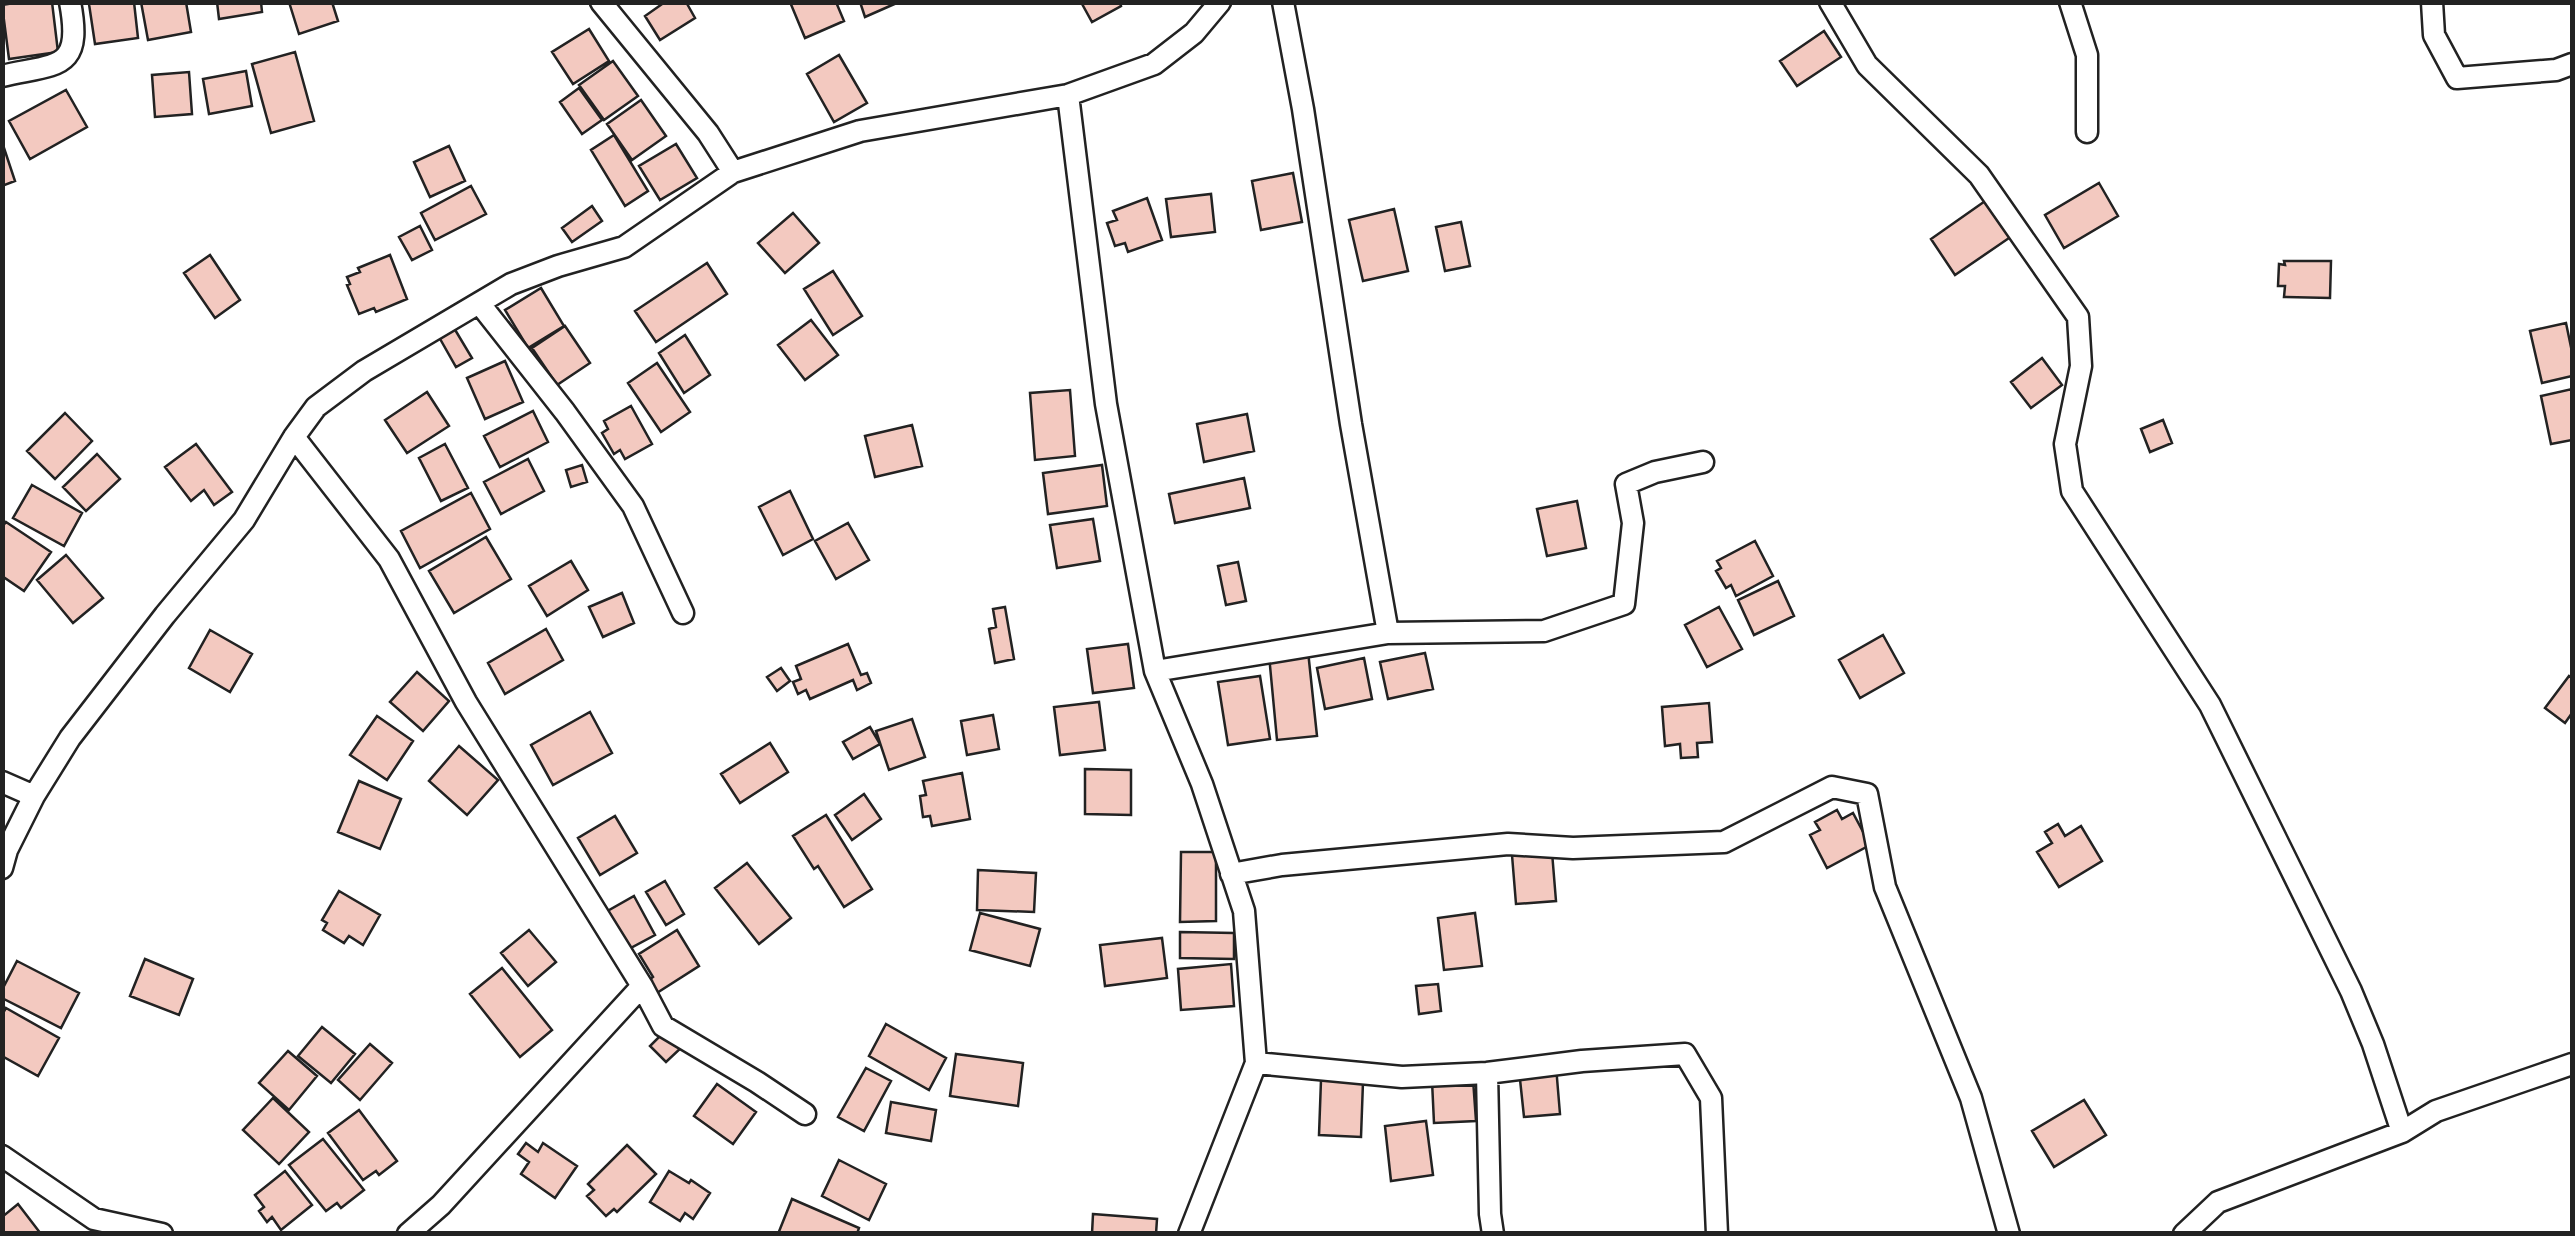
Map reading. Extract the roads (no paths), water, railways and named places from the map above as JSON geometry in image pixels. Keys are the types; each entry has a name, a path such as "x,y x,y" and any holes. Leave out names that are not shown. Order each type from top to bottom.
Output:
{"street":[{"path":"2,76 60,63 70,54 75,41 70,2"},
{"path":"601,2 708,133 733,172"},
{"path":"2,868 34,796 82,722 244,520 316,407 364,371 511,284 624,247 733,172 860,131 1068,95 1154,64 1194,33 1220,2"},
{"path":"1282,2 1388,632"},
{"path":"1830,2 1867,65 1979,175 2078,317 2080,366 2065,444 2072,490 2210,705 2351,991 2374,1044 2402,1132"},
{"path":"2070,2 2087,55 2087,132"},
{"path":"2432,2 2434,35 2456,78 2556,70 2572,64"},
{"path":"1068,95 1106,404 1155,671 1202,784 1244,912 1256,1063 1188,1234"},
{"path":"480,304 633,506 683,614"},
{"path":"294,437 389,559 466,702 663,1026 805,1114"},
{"path":"1155,671 1388,632 1544,631 1624,604 1633,523 1626,484 1655,472 1703,462"},
{"path":"2,782 34,796"},
{"path":"1231,874 1508,844 1573,848 1724,842 1832,787 1867,794 1884,887 1972,1098 2009,1234"},
{"path":"408,1234 441,1205 642,986"},
{"path":"1256,1063 1402,1077 1685,1054 1711,1098 1716,1234"},
{"path":"2184,1234 2218,1202 2402,1132 2436,1111 2572,1064"},
{"path":"1488,1073 1493,1234"},
{"path":"2,1156 94,1220 162,1234"}]}
